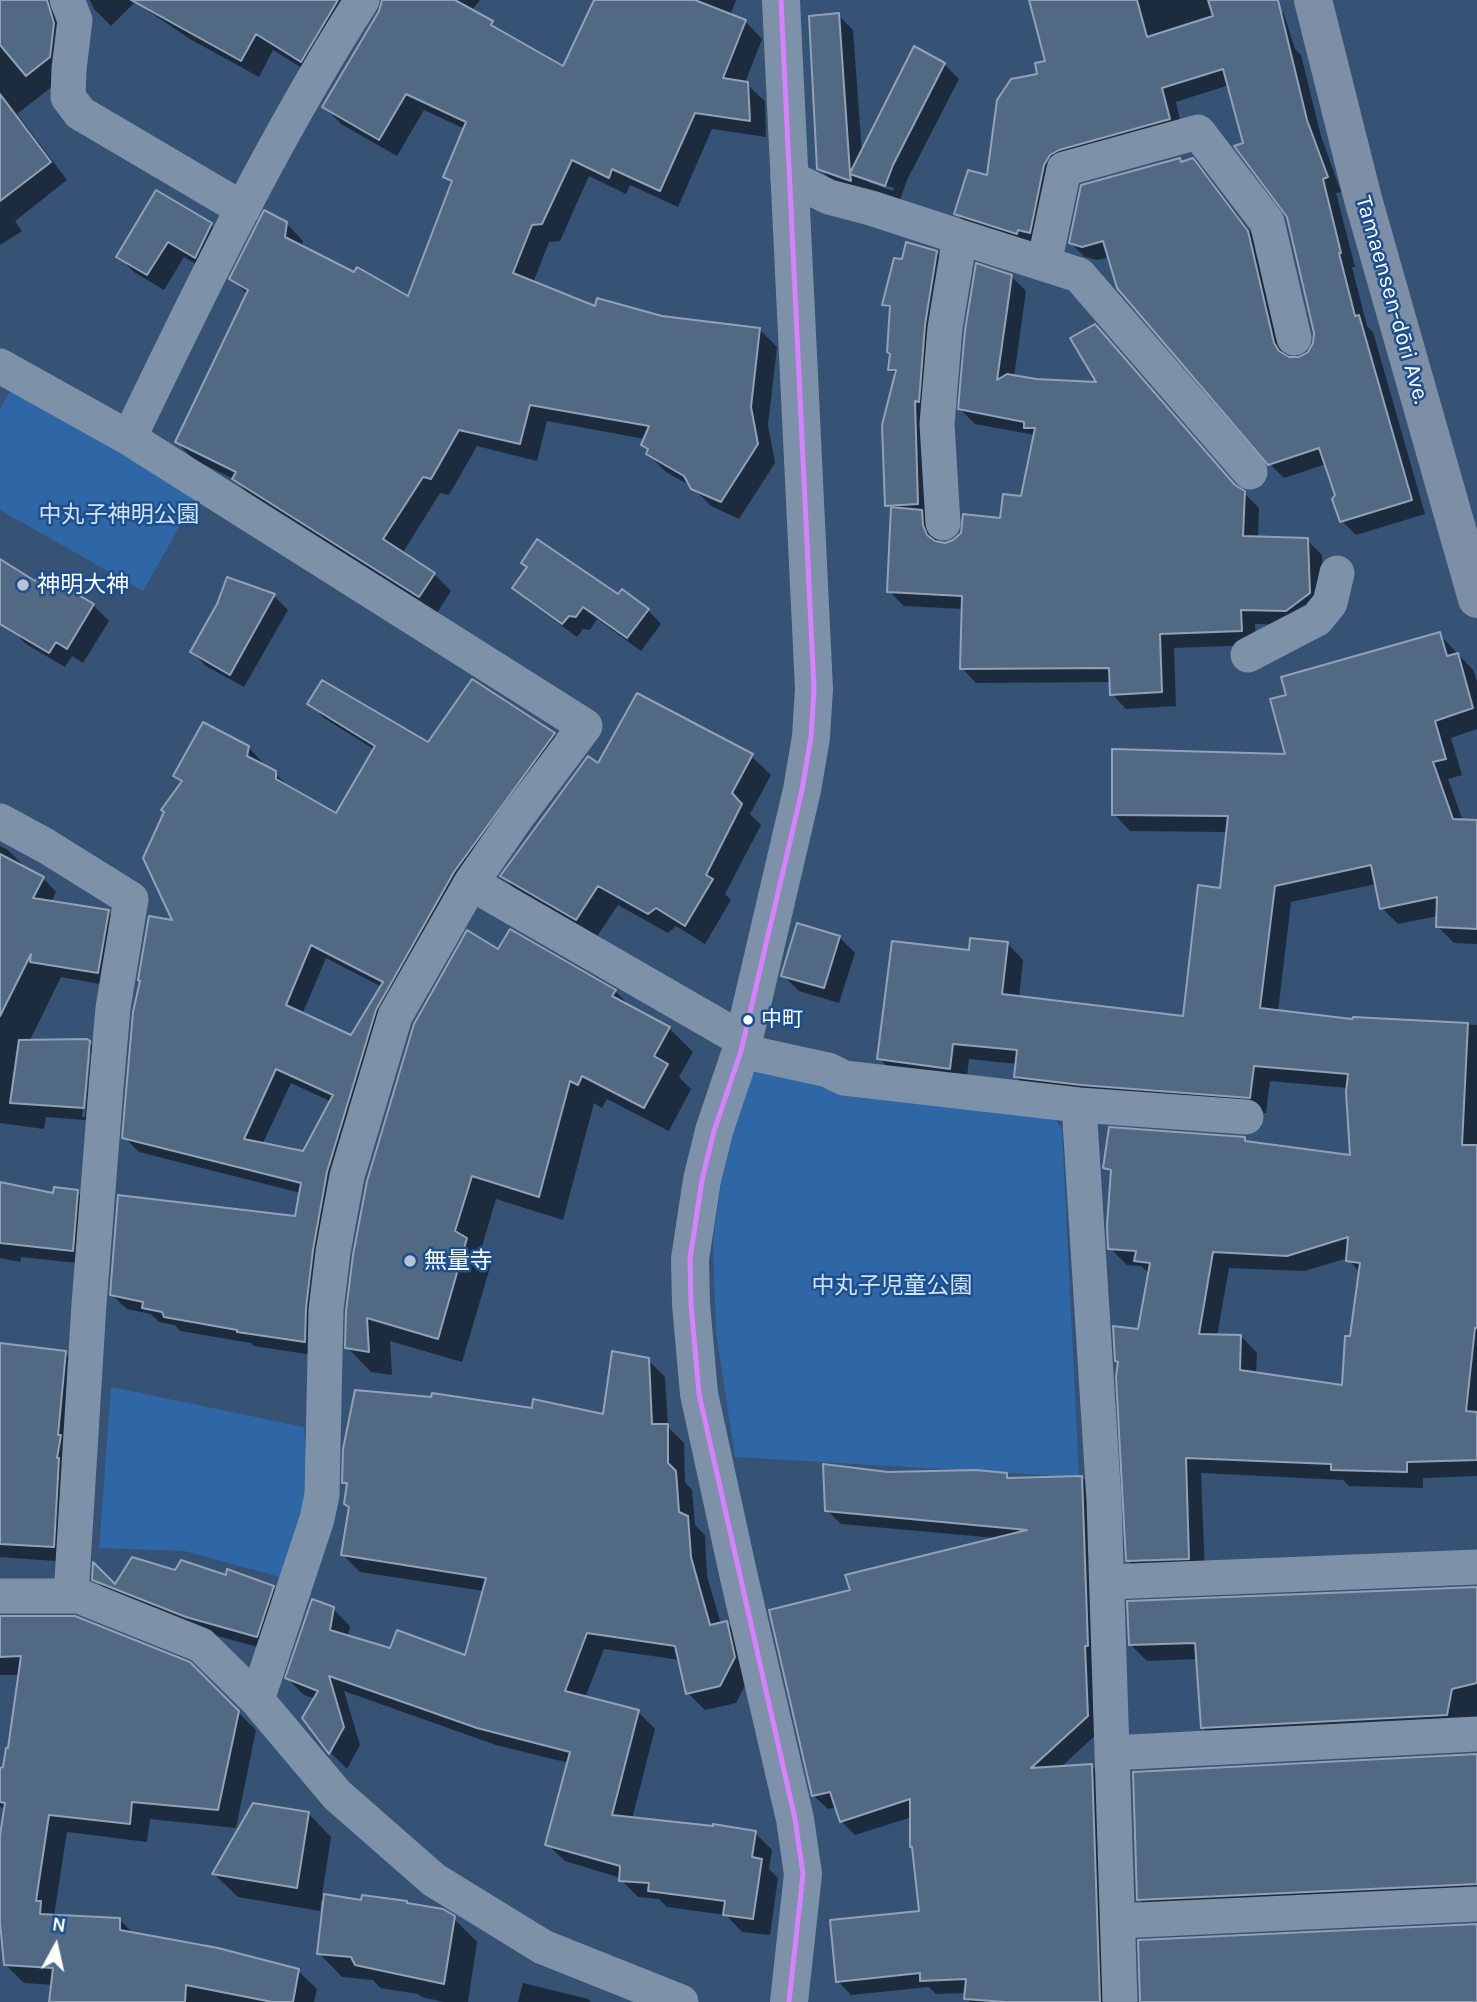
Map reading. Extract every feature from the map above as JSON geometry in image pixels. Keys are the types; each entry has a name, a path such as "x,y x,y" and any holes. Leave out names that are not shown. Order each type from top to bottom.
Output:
{"main road":[{"name":"Tamaensen-dōri Ave.","path":"1314,0 1363,199 1477,600"}],"street":[{"path":"67,0 75,20 68,97 80,113 243,209"},
{"path":"130,438 208,273 318,68 362,0"},
{"path":"781,0 814,689 811,737 802,790 742,1046 714,1131 702,1180 690,1259 699,1394 795,1819 803,1874 789,2002"},
{"path":"1044,264 1064,170 1198,132 1267,222 1294,338"},
{"path":"788,177 829,198 872,208 1079,275 1250,472"},
{"path":"943,523 937,424 945,328 960,237"},
{"path":"0,366 130,438 585,726 471,883 395,1016 347,1176 333,1252 327,1310 322,1495 317,1519 257,1700"},
{"path":"1248,655 1317,619 1330,603 1337,573"},
{"path":"0,821 131,899 111,1035 89,1304 71,1596"},
{"path":"471,883 742,1046 828,1070 844,1078 1079,1105 1246,1117"},
{"path":"1079,1105 1107,1582 1120,2002"},
{"path":"1107,1582 1477,1567"},
{"path":"0,1596 79,1596 201,1645 257,1700 337,1795 434,1880 543,1947 681,2002"},
{"path":"1112,1753 1477,1734"},
{"path":"1118,1921 1477,1904"}],"green space":[{"name":"中丸子神明公園","path":"10,391 197,496 143,591 0,510 0,409"},
{"name":"中丸子児童公園","path":"754,1070 1053,1116 1062,1129 1079,1477 735,1457 716,1332 713,1241 726,1148"},
{"path":"111,1387 304,1427 309,1495 284,1578 184,1551 99,1548"}],"building":[{"path":"0,0 47,0 54,23 50,57 26,76 0,45"},
{"path":"131,0 338,0 301,62 256,34 241,61"},
{"path":"382,0 455,0 493,21 491,25 563,66 594,0 695,0 746,20 723,78 748,82 750,121 695,113 660,191 612,169 609,178 572,160 542,224 532,225 513,273 595,306 597,298 662,316 760,328 751,407 758,444 721,502 691,489 684,476 646,454 648,449 641,445 649,426 530,405 520,444 459,430 431,479 423,477 383,539 435,573 419,597 232,479 236,472 175,442 248,290 229,279 264,210 287,222 285,237 354,272 357,267 408,296 452,181 443,177 466,122 406,94 379,140 322,107 379,11"},
{"path":"1029,0 1137,0 1147,37 1213,16 1208,0 1278,0 1307,120 1328,177 1323,179 1355,316 1359,315 1412,500 1340,522 1332,499 1335,495 1319,448 1268,465 1117,288 1103,241 1082,247 1069,243 1081,185 1180,158 1181,162 1193,158 1248,231 1274,343 1279,351 1289,357 1299,357 1308,352 1314,333 1287,217 1234,146 1243,143 1223,69 1162,88 1170,119 1059,150 1050,155 1044,165 1030,233 1018,230 1017,234 954,214 968,170 987,175 997,100 1011,79 1037,74 1035,63 1045,61"},
{"path":"839,13 850,173 914,46 945,63 885,186 850,174 851,181 817,169 809,16"},
{"path":"0,94 51,162 0,201"},
{"path":"156,190 212,223 195,258 168,242 147,275 116,257"},
{"path":"906,242 937,251 925,325 919,402 915,401 918,504 885,506 882,425 896,370 888,370 890,306 882,305 894,258 902,259"},
{"path":"976,263 1012,275 997,380 1007,374 1036,379 1096,382 1070,338 1095,324 1235,485 1245,491 1243,536 1308,538 1310,593 1286,611 1241,610 1242,631 1160,634 1162,692 1110,695 1109,668 960,669 962,596 887,592 891,507 922,510 927,535 935,541 945,543 961,533 963,514 1000,518 1003,494 1021,496 1035,428 1024,428 1024,422 958,409 965,330"},
{"path":"537,539 618,594 622,589 649,609 627,638 583,607 576,617 569,616 562,624 512,588 527,567 521,563"},
{"path":"0,559 35,581 41,573 94,604 67,649 56,642 49,653 0,624"},
{"path":"227,577 275,594 230,675 190,652 217,604"},
{"path":"1440,632 1447,656 1458,653 1473,708 1435,721 1446,759 1433,762 1453,819 1477,820 1477,929 1436,927 1437,897 1380,909 1371,865 1275,886 1260,1008 1352,1019 1468,1023 1462,1145 1477,1145 1477,1328 1466,1411 1477,1412 1477,1460 1407,1462 1407,1472 1331,1470 1331,1464 1186,1458 1189,1559 1126,1561 1116,1377 1118,1362 1115,1361 1113,1326 1138,1329 1150,1263 1134,1261 1136,1251 1108,1249 1111,1170 1103,1168 1109,1127 1245,1137 1245,1141 1350,1155 1346,1092 1348,1074 1254,1066 1250,1098 1014,1077 1017,1050 953,1044 950,1069 877,1059 892,941 969,950 970,938 1008,942 1002,994 1183,1016 1198,885 1220,888 1228,816 1112,815 1112,749 1285,754 1270,699 1286,695 1281,677","holes":["1348,1237 1346,1261 1360,1263 1350,1336 1345,1336 1342,1385 1240,1370 1241,1335 1199,1334 1213,1252 1287,1256"]},
{"path":"472,679 555,733 454,872 376,1010 327,1172 313,1250 305,1342 164,1317 162,1312 142,1308 143,1302 110,1295 118,1195 295,1216 301,1183 122,1138 133,1012 149,916 172,920 143,858 164,812 161,810 182,781 173,776 203,722 249,746 247,756 276,771 276,779 336,813 375,746 307,704 322,680 428,742","holes":["311,945 383,982 351,1035 286,1005","276,1069 333,1095 303,1151 244,1139"]},
{"path":"637,693 753,754 732,793 742,804 706,875 713,879 685,926 656,908 648,914 598,886 576,920 500,876 588,756 598,763"},
{"path":"0,854 44,877 33,898 109,910 98,973 30,962 31,954 0,1016"},
{"path":"797,923 840,936 824,988 781,976"},
{"path":"510,929 616,990 612,996 670,1027 654,1056 668,1064 644,1108 582,1076 578,1085 570,1081 539,1197 472,1176 455,1231 467,1238 438,1339 367,1318 369,1352 345,1348 346,1311 353,1255 367,1181 414,1024 467,930 498,949"},
{"path":"19,1040 90,1041 84,1108 10,1103"},
{"path":"0,1182 53,1193 54,1187 78,1190 73,1251 0,1243"},
{"path":"0,1343 66,1351 58,1435 61,1435 57,1458 54,1547 0,1544"},
{"path":"612,1351 649,1358 652,1424 668,1424 668,1463 676,1471 679,1512 688,1516 691,1557 710,1625 727,1621 735,1657 720,1686 686,1694 675,1646 587,1633 565,1691 639,1710 612,1815 713,1824 756,1831 752,1857 762,1859 753,1919 723,1915 725,1901 648,1891 649,1883 619,1881 620,1866 545,1845 570,1752 477,1728 329,1676 344,1727 329,1754 302,1718 318,1691 285,1678 312,1599 334,1607 330,1630 390,1648 397,1630 465,1655 486,1578 341,1555 349,1507 344,1504 347,1483 342,1483 343,1449 355,1390 431,1397 432,1393 532,1408 533,1399 603,1414"},
{"path":"823,1464 888,1472 976,1470 1007,1473 1007,1478 1082,1476 1088,1716 1031,1768 1092,1764 1100,2002 964,1999 966,1979 920,1981 920,1973 836,1982 830,1920 919,1911 910,1847 910,1799 840,1822 830,1792 812,1796 769,1610 850,1590 845,1575 1027,1530 825,1511"},
{"path":"132,1557 175,1570 181,1560 226,1575 227,1569 274,1586 257,1637 186,1617 92,1580 93,1562 115,1584"},
{"path":"1477,1587 1477,1683 1452,1689 1447,1715 1201,1728 1195,1643 1129,1645 1127,1601"},
{"path":"0,1616 75,1616 190,1662 239,1711 218,1810 132,1802 130,1824 49,1815 36,1901 41,1901 40,1914 120,1918 120,1930 218,1948 299,1969 293,2002 272,2002 186,1985 185,2002 49,2002 53,1968 4,1965 0,1922 0,1835 5,1803 0,1802 0,1768 3,1767 8,1748 21,1656 0,1657"},
{"path":"1477,1754 1477,1884 1137,1900 1133,1772"},
{"path":"253,1803 309,1812 297,1888 212,1874"},
{"path":"324,1894 361,1900 362,1895 407,1901 443,1909 455,1916 444,1984 355,1965 351,1957 317,1954"},
{"path":"1477,1924 1477,2002 1140,2002 1138,1940"}],"transit line":[{"path":"781,0 814,689 811,737 802,790 741,1051 714,1131 702,1180 690,1259 699,1394 795,1819 803,1874 789,2002"}],"place":[{"name":"神明大神","path":"23,585"},
{"name":"中町","path":"748,1020"},
{"name":"無量寺","path":"410,1261"}]}
